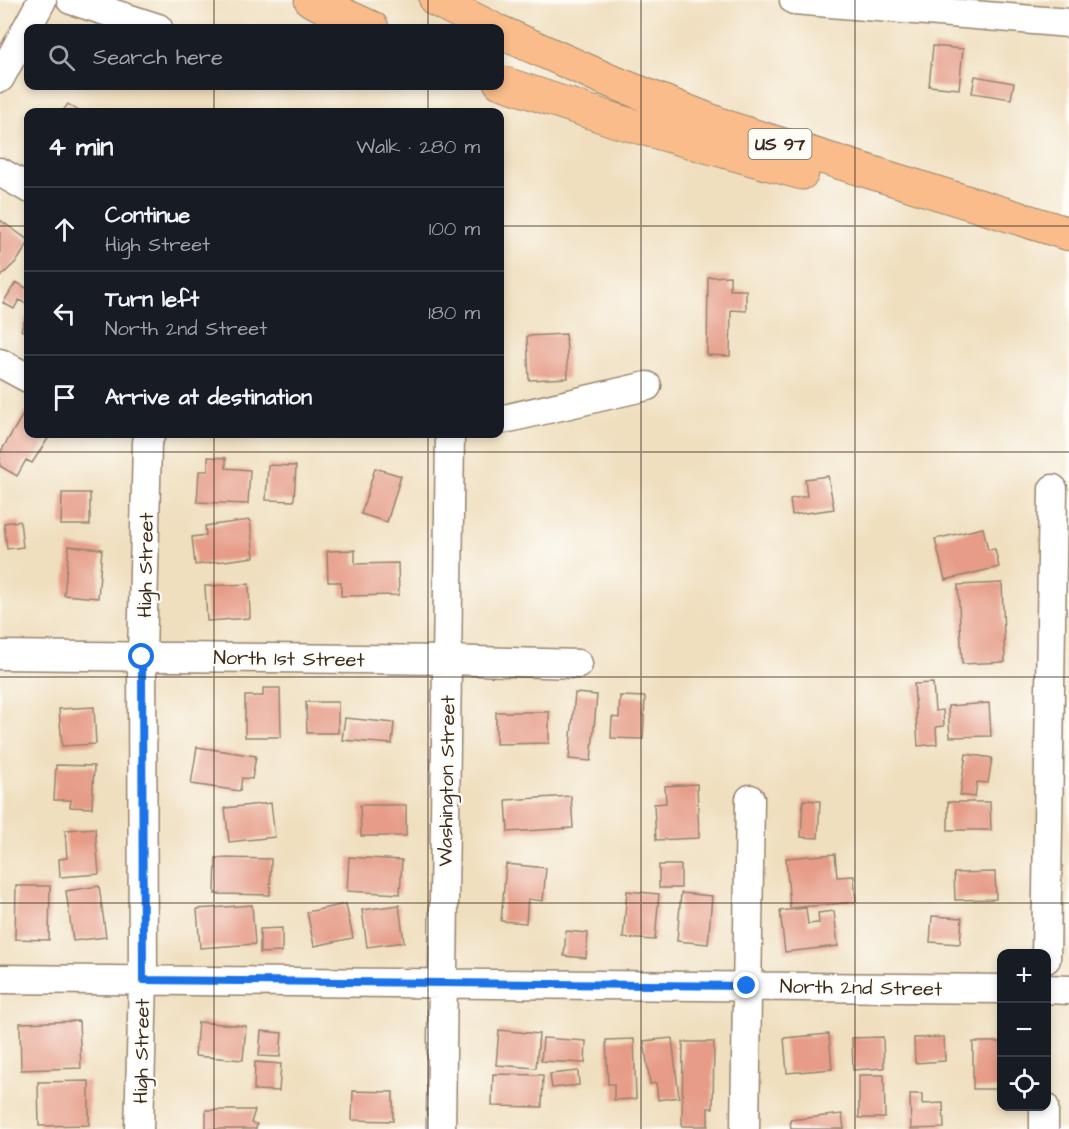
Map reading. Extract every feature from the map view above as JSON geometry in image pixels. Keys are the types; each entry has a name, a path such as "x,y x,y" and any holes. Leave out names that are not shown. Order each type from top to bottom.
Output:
{"highway":[{"path":"311,0 363,24"},
{"name":"US 97","path":"436,0 483,24"},
{"name":"US 97","path":"504,34 608,80 732,129 1069,234"},
{"path":"504,83 628,124 1005,231 1069,246"}],"street":[{"path":"29,24 42,0"},
{"path":"71,0 146,24"},
{"path":"794,0 1069,23"},
{"path":"0,78 24,33"},
{"path":"0,172 24,186"},
{"path":"0,363 24,376"},
{"path":"504,419 647,386"},
{"name":"High Street","path":"140,1129 143,980 143,438"},
{"name":"Washington Street","path":"441,1129 450,438"},
{"path":"1047,949 1060,672 1053,489"},
{"name":"North 1st Street","path":"0,655 447,660 578,664"},
{"path":"745,1129 750,799"},
{"name":"North 2nd Street","path":"0,979 997,989"},
{"path":"1051,989 1069,990"},
{"path":"1044,1111 1044,1129"}],"building":[{"path":"933,46 963,49 959,89 929,86"},
{"path":"975,76 1014,83 1011,99 972,93"},
{"path":"0,220 24,237 24,250 17,261 0,277"},
{"path":"730,276 730,290 746,290 746,311 731,310 730,356 707,355 708,277"},
{"path":"16,282 24,287 24,303 19,300 14,309 3,303"},
{"path":"566,334 568,378 529,380 527,336"},
{"path":"24,413 24,438 48,438 32,463 26,460 17,476 0,466 0,453"},
{"path":"208,457 226,458 226,468 250,470 248,504 197,502 199,471 208,471"},
{"path":"268,465 296,466 294,501 266,500"},
{"path":"375,468 401,476 387,522 361,514"},
{"path":"828,476 834,509 792,515 790,499 807,496 805,479"},
{"path":"62,493 90,493 90,525 61,525"},
{"path":"250,520 254,557 195,565 192,537 206,535 205,526"},
{"path":"20,521 23,547 7,549 4,523"},
{"path":"983,528 988,550 995,549 999,567 945,580 935,539"},
{"path":"69,546 102,549 98,598 64,595"},
{"path":"355,550 355,564 398,563 399,595 341,596 341,582 328,582 327,551"},
{"path":"1002,583 1005,662 962,664 958,585"},
{"path":"249,584 250,618 207,621 205,586"},
{"path":"933,683 935,711 943,710 944,726 936,727 937,744 918,746 914,684"},
{"path":"263,688 280,688 281,737 245,737 245,696 263,696"},
{"path":"575,693 597,695 591,761 569,759"},
{"path":"620,696 645,697 643,739 611,738 612,717 619,718"},
{"path":"306,702 338,702 338,733 307,733"},
{"path":"989,703 991,736 950,737 948,706"},
{"path":"94,707 96,744 62,746 59,709"},
{"path":"496,712 549,712 549,743 496,744"},
{"path":"345,718 394,723 392,744 342,740"},
{"path":"197,747 256,756 252,779 242,778 240,791 191,784"},
{"path":"966,754 992,758 988,783 977,782 975,797 960,795"},
{"path":"56,765 94,766 92,808 70,807 71,800 54,800"},
{"path":"697,784 699,838 656,840 654,804 666,803 665,786"},
{"path":"571,796 573,828 508,832 506,800"},
{"path":"803,800 820,801 818,838 801,837"},
{"path":"948,802 990,802 991,830 948,830"},
{"path":"271,803 275,837 229,842 225,808"},
{"path":"360,805 406,805 406,836 361,836"},
{"path":"95,828 99,874 60,877 59,859 67,858 65,830"},
{"path":"835,854 837,877 854,876 856,902 790,908 786,858"},
{"path":"349,857 402,860 400,894 347,891"},
{"path":"216,858 271,859 270,895 215,894"},
{"path":"506,864 546,868 543,901 528,899 526,923 501,921"},
{"path":"659,865 681,865 681,888 659,888"},
{"path":"995,872 996,899 955,900 954,873"},
{"path":"16,886 50,886 49,940 15,939"},
{"path":"99,886 106,937 73,941 66,891"},
{"path":"627,891 659,894 655,940 623,938"},
{"path":"681,893 712,896 708,944 677,941"},
{"path":"346,904 353,938 314,946 307,912"},
{"path":"252,905 255,944 200,948 197,909"},
{"path":"399,905 404,942 367,947 362,910"},
{"path":"806,908 808,924 819,923 818,913 834,911 838,946 785,952 780,911"},
{"path":"932,916 962,918 960,944 930,942"},
{"path":"282,928 282,952 260,953 260,929"},
{"path":"566,931 588,933 586,958 564,956"},
{"path":"79,1021 81,1068 21,1070 20,1023"},
{"path":"198,1022 246,1026 243,1060 195,1056"},
{"path":"499,1030 539,1034 536,1068 496,1065"},
{"path":"261,1031 282,1033 280,1057 259,1056"},
{"path":"829,1034 832,1069 787,1073 784,1038"},
{"path":"883,1037 884,1068 853,1070 852,1038"},
{"path":"944,1037 945,1061 915,1063 914,1038"},
{"path":"543,1038 586,1041 585,1063 541,1061"},
{"path":"672,1038 679,1097 658,1100 656,1083 650,1084 644,1041"},
{"path":"634,1039 636,1099 614,1100 614,1084 608,1084 606,1040"},
{"path":"683,1042 714,1042 713,1108 708,1108 708,1126 682,1126"},
{"path":"973,1042 997,1042 997,1089 973,1089"},
{"path":"255,1062 281,1064 279,1091 254,1090"},
{"path":"578,1071 579,1085 552,1088 550,1074"},
{"path":"493,1074 543,1075 542,1107 492,1106"},
{"path":"859,1075 884,1075 885,1118 859,1118"},
{"path":"89,1081 89,1125 39,1126 38,1082"},
{"path":"353,1091 393,1092 393,1121 352,1120"},
{"path":"910,1094 922,1094 922,1104 943,1103 944,1128 911,1129"},
{"path":"206,1110 255,1110 251,1123 257,1124 256,1129 206,1129"},
{"path":"842,1114 844,1129 791,1129 790,1120"}],"route":[{"path":"142,657 143,980 747,986"}]}
